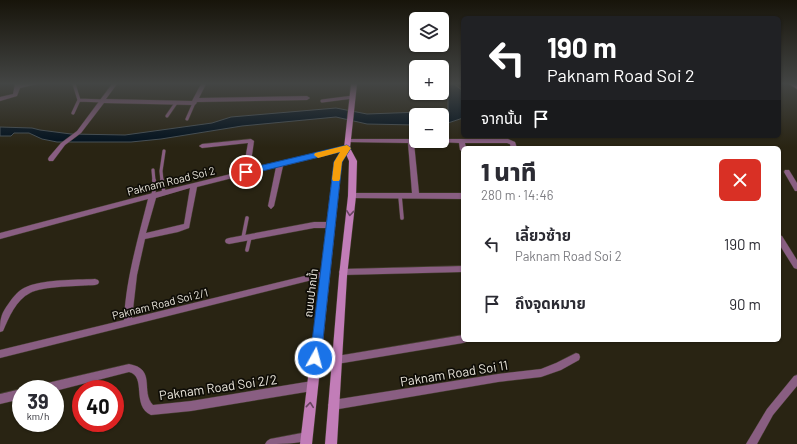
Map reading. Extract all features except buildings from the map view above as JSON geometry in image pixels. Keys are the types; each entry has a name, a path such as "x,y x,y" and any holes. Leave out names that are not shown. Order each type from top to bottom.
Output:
{"street":[{"path":"51,159 63,144 79,132 100,105"},
{"name":"ถนนปากน้ำ","path":"306,441 338,162 348,144 353,105"},
{"path":"449,141 487,138 510,142"},
{"path":"202,146 250,140 246,172"},
{"name":"Paknam Road Soi 2","path":"0,236 154,195 280,164 348,144 409,141"},
{"path":"462,141 463,146"},
{"name":"ถนนปากน้ำ","path":"331,444 343,272 352,196 353,161 348,144"},
{"path":"414,148 416,196"},
{"path":"271,206 280,164"},
{"path":"787,172 797,189"},
{"path":"141,237 178,230 186,226 194,185"},
{"path":"128,323 133,277 141,237 154,195"},
{"path":"352,196 461,196"},
{"path":"229,241 314,224 330,225"},
{"path":"781,241 797,266"},
{"path":"343,272 461,269"},
{"name":"Paknam Road Soi 2/1","path":"0,354 325,274"},
{"path":"0,328 12,306 26,290 95,282"},
{"path":"337,360 461,339"},
{"name":"Paknam Road Soi 11","path":"334,405 498,378 541,373 558,367 576,357"},
{"name":"Paknam Road Soi 2/2","path":"64,384 134,368 139,373 143,382 146,403 151,410 191,406 312,386"},
{"path":"751,444 770,412 795,384"},
{"path":"0,399 12,396"},
{"path":"270,444 306,441"}],"lane":[{"path":"73,113 77,105"},
{"path":"167,116 175,105"},
{"path":"187,119 194,105"},
{"path":"164,151 161,171 164,193"},
{"path":"152,170 155,188 154,195"},
{"path":"400,196 402,218"},
{"path":"247,218 247,250"}],"water":[{"path":"448,105 461,105 461,119 449,123"},
{"path":"336,108 367,114 409,112 409,125 367,124 336,117 242,126 161,139 131,142 57,142 42,139 29,133 14,133 11,136 0,136 0,127 32,128 71,134 125,135 212,123 231,117"}],"slow traffic":[{"path":"318,155 347,148 338,162 336,179"}],"route":[{"path":"246,172 347,148 338,162 315,358"}]}
